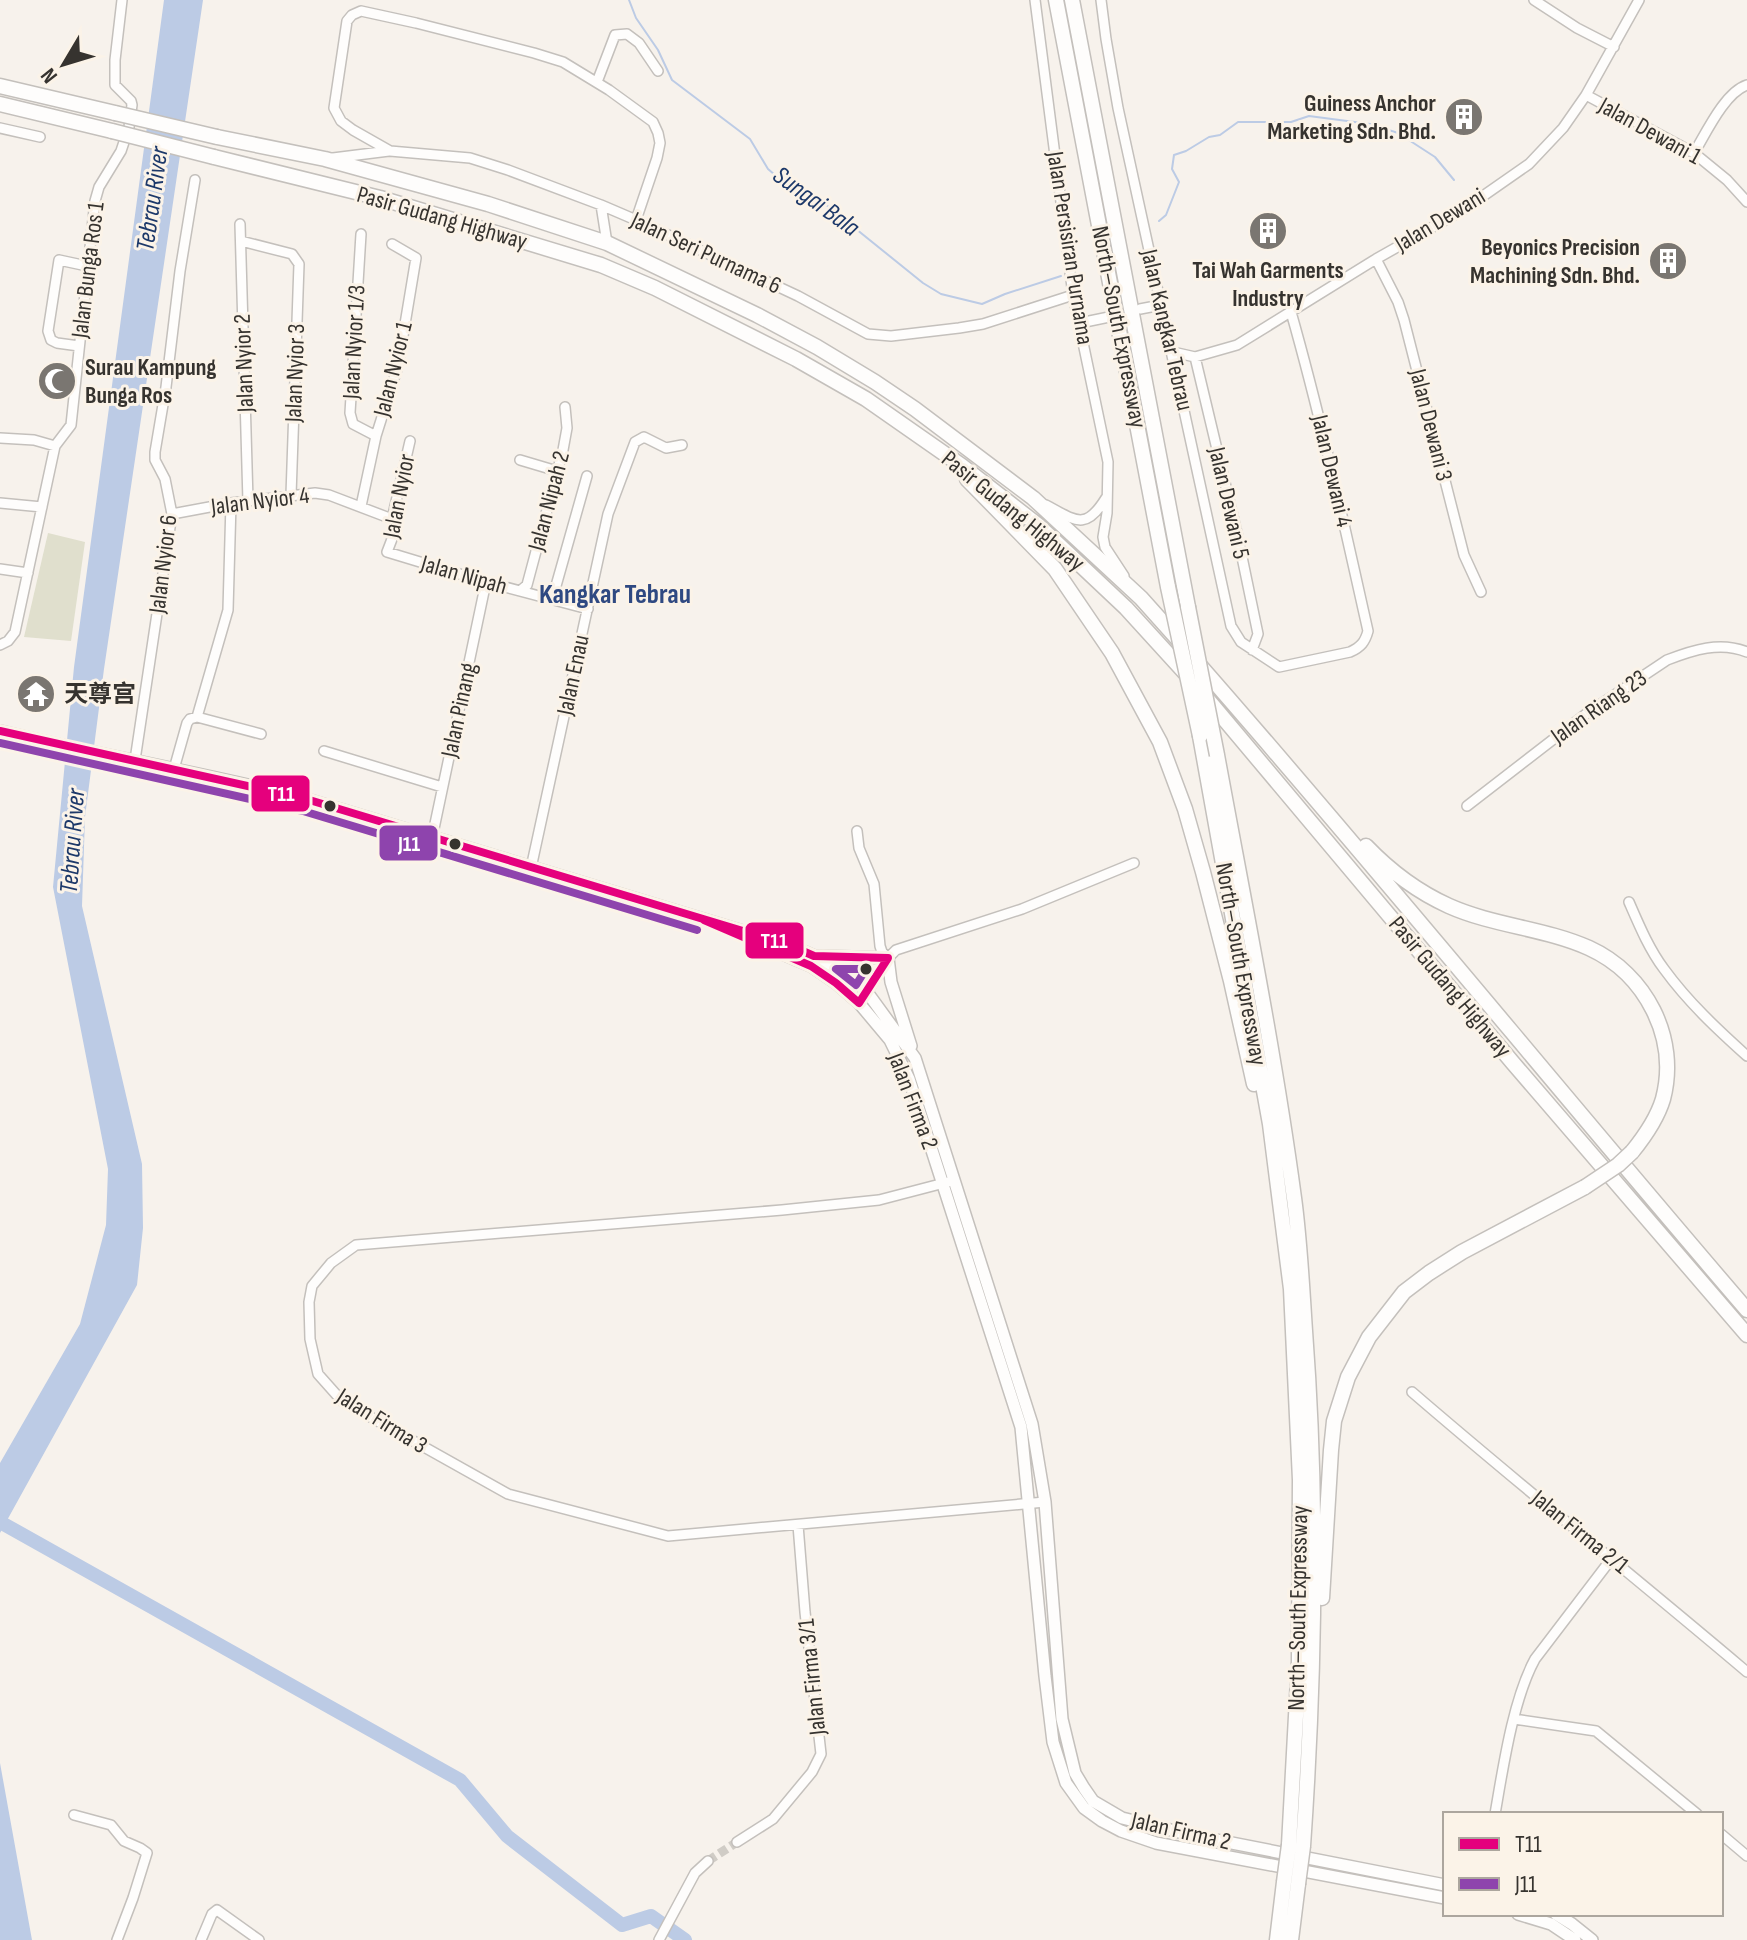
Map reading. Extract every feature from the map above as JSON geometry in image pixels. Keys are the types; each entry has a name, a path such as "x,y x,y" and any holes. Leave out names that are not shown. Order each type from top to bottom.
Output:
{"highway":[{"name":"North–South Expressway","path":"1056,0 1168,587 1200,736 1270,1124 1291,1292 1300,1480 1296,1845"},
{"name":"North–South Expressway","path":"1072,0 1217,755 1277,1086 1294,1200 1309,1382 1313,1610 1308,1773 1291,1883 1277,1940"},
{"name":"Pasir Gudang Highway","path":"0,86 325,159 488,204 607,243 817,347 915,409 1033,498 1141,598 1293,771 1747,1310"},
{"name":"Pasir Gudang Highway","path":"0,104 380,198 601,265 655,288 816,370 866,399 944,453 1039,526 1163,647 1747,1335"},
{"path":"944,453 1055,569 1112,653 1160,742 1185,809 1203,872 1260,1114 1270,1124"},
{"path":"1293,771 1374,854 1420,890 1473,916 1564,939 1589,949 1617,966 1651,1003 1664,1037 1667,1072 1662,1101 1650,1129 1618,1165 1585,1187 1462,1252 1429,1273 1404,1292 1383,1317 1356,1359 1334,1421 1324,1548 1319,1683 1310,1701"},
{"name":"North–South Expressway","path":"1291,1883 1291,1940"}],"main road":[{"path":"0,731 101,755 251,784 704,920"},
{"name":"Jalan Firma 2","path":"704,920 789,945 846,973 867,992 915,1058 1021,1427 1053,1742 1066,1783 1084,1808 1121,1831 1156,1843 1443,1898"},
{"name":"Jalan Firma 2","path":"704,920 811,966 836,983 859,1003 890,1040 909,1079 949,1182 1032,1424 1045,1502 1062,1719 1075,1773 1093,1801 1122,1818 1191,1835 1443,1885"},
{"path":"814,956 888,958 891,982 915,1058"},
{"path":"1525,1916 1551,1924 1575,1940"},
{"path":"1559,1916 1592,1940"}],"street":[{"name":"Jalan Bunga Ros 1","path":"0,645 15,632 55,446 71,425 95,201 99,187 121,151 129,127 131,101 115,83 122,0"},
{"name":"Jalan Persisiran Purnama","path":"1035,0 1073,295 1108,462 1103,537 1105,547 1141,598"},
{"name":"Jalan Kangkar Tebrau","path":"1101,0 1118,108 1231,626 1237,637 1252,650"},
{"path":"1534,0 1614,47"},
{"name":"Jalan Dewani","path":"1173,352 1195,357 1237,345 1376,259 1466,208 1529,164 1563,128 1586,95 1639,0"},
{"name":"Jalan Seri Purnama 6","path":"597,82 563,62 361,11 352,15 344,31 334,108 341,121 390,151 470,158 601,205 798,296 868,334 891,336 971,326 1073,295"},
{"path":"636,220 657,158 658,133 653,122 597,82 615,35 627,34 639,43 658,71"},
{"path":"1694,153 1724,104 1740,87 1747,85"},
{"name":"Jalan Dewani 1","path":"1586,95 1694,153 1727,180 1747,202"},
{"path":"0,128 40,137"},
{"path":"325,159 390,151"},
{"name":"Jalan Nyior 6","path":"135,760 172,514 165,479 155,460 155,452 195,180"},
{"path":"601,205 607,243"},
{"name":"Jalan Nyior 2","path":"240,224 248,501"},
{"name":"Jalan Nyior 1/3","path":"361,234 350,413 353,424 376,436"},
{"name":"Jalan Nyior 3","path":"241,241 292,254 299,264 291,495"},
{"name":"Jalan Nyior 1","path":"361,506 376,436 398,366 416,258 392,244"},
{"name":"Jalan Dewani 3","path":"1376,259 1404,320 1464,555 1481,592"},
{"path":"79,346 57,343 51,340 48,331 59,260 87,266"},
{"path":"1140,309 1161,305"},
{"name":"Jalan Dewani 4","path":"1252,650 1279,667 1350,652 1366,640 1368,631 1342,508 1291,312"},
{"path":"1080,323 1109,317"},
{"name":"Jalan Dewani 5","path":"1195,357 1258,634 1252,650"},
{"name":"Jalan Nipah 2","path":"520,591 527,585 557,471 567,428 565,407"},
{"name":"Jalan Enau","path":"531,868 608,514 635,442 644,437 666,448 682,445"},
{"path":"0,438 34,440 55,446"},
{"name":"Jalan Nyior","path":"387,552 397,524 392,519 410,441"},
{"path":"520,460 557,471"},
{"path":"552,600 587,476"},
{"name":"Jalan Nyior 4","path":"172,514 291,495 323,494 392,519"},
{"path":"1033,498 1077,520 1085,520 1093,516 1108,496"},
{"path":"0,503 42,507"},
{"path":"174,769 187,723 194,718 228,610 231,503"},
{"name":"Jalan Nipah","path":"387,552 588,609"},
{"path":"0,569 28,573"},
{"name":"Jalan Pinang","path":"432,838 486,582"},
{"name":"Jalan Riang 23","path":"1467,806 1586,714 1667,660 1714,646 1747,652"},
{"path":"194,718 261,734"},
{"path":"324,751 442,787"},
{"path":"857,831 859,848 874,884 880,946 888,958"},
{"path":"859,1003 896,950 1065,893 1134,863"},
{"path":"1629,902 1663,968 1703,1016 1747,1056"},
{"name":"Jalan Firma 3","path":"949,1182 870,1201 356,1245 331,1263 312,1286 310,1339 318,1374 342,1401 508,1494 668,1536 1045,1502"},
{"name":"Jalan Firma 2/1","path":"1412,1392 1747,1672"},
{"name":"Jalan Firma 3/1","path":"737,1842 773,1819 812,1772 821,1754 798,1525"},
{"path":"1495,1812 1514,1719 1528,1672 1612,1558"},
{"path":"1514,1719 1596,1731 1695,1812"},
{"path":"74,1815 111,1825 122,1839 147,1853 117,1940"},
{"path":"1723,1836 1747,1856"},
{"path":"658,1939 695,1873 708,1861"},
{"path":"201,1940 212,1914 217,1910 259,1940"}],"green space":[{"path":"48,533 85,542 71,641 24,637"}],"water":[{"name":"Tebrau River","path":"164,0 203,0 104,669 85,817 82,906 142,1164 143,1228 137,1285 0,1533 0,1463 80,1324 106,1225 108,1169 53,887 74,667"},
{"path":"0,1763 32,1940 0,1940"}],"waterway":[{"name":"Sungai Bala","path":"629,0 672,80 750,139 768,169 789,187 825,204 923,283 941,294 982,304 1061,276"},
{"path":"1159,221 1166,215 1179,182 1172,169 1174,155 1209,137 1220,135 1238,122 1291,122 1309,116 1370,124 1398,133 1435,157 1454,180"},
{"path":"0,1522 460,1780 507,1836 622,1925 651,1916 685,1940"}],"tunnel":[{"path":"708,1861 737,1842"}],"transit line":[{"name":"T11","path":"0,731 306,799 789,945 814,956 888,958 859,1003 811,966 704,920"},
{"name":"J11","path":"0,743 303,811 697,930"},
{"name":"J11","path":"836,969 866,969 856,985 836,969"}],"place":[{"name":"Guiness Anchor Marketing Sdn. Bhd.","path":"1464,117"},
{"name":"Tai Wah Garments Industry","path":"1268,231"},
{"name":"Beyonics Precision Machining Sdn. Bhd.","path":"1668,261"},
{"name":"Surau Kampung Bunga Ros","path":"57,381"},
{"name":"天尊宫","path":"36,694"}],"district":[{"name":"Kangkar Tebrau","path":"615,594"}]}
